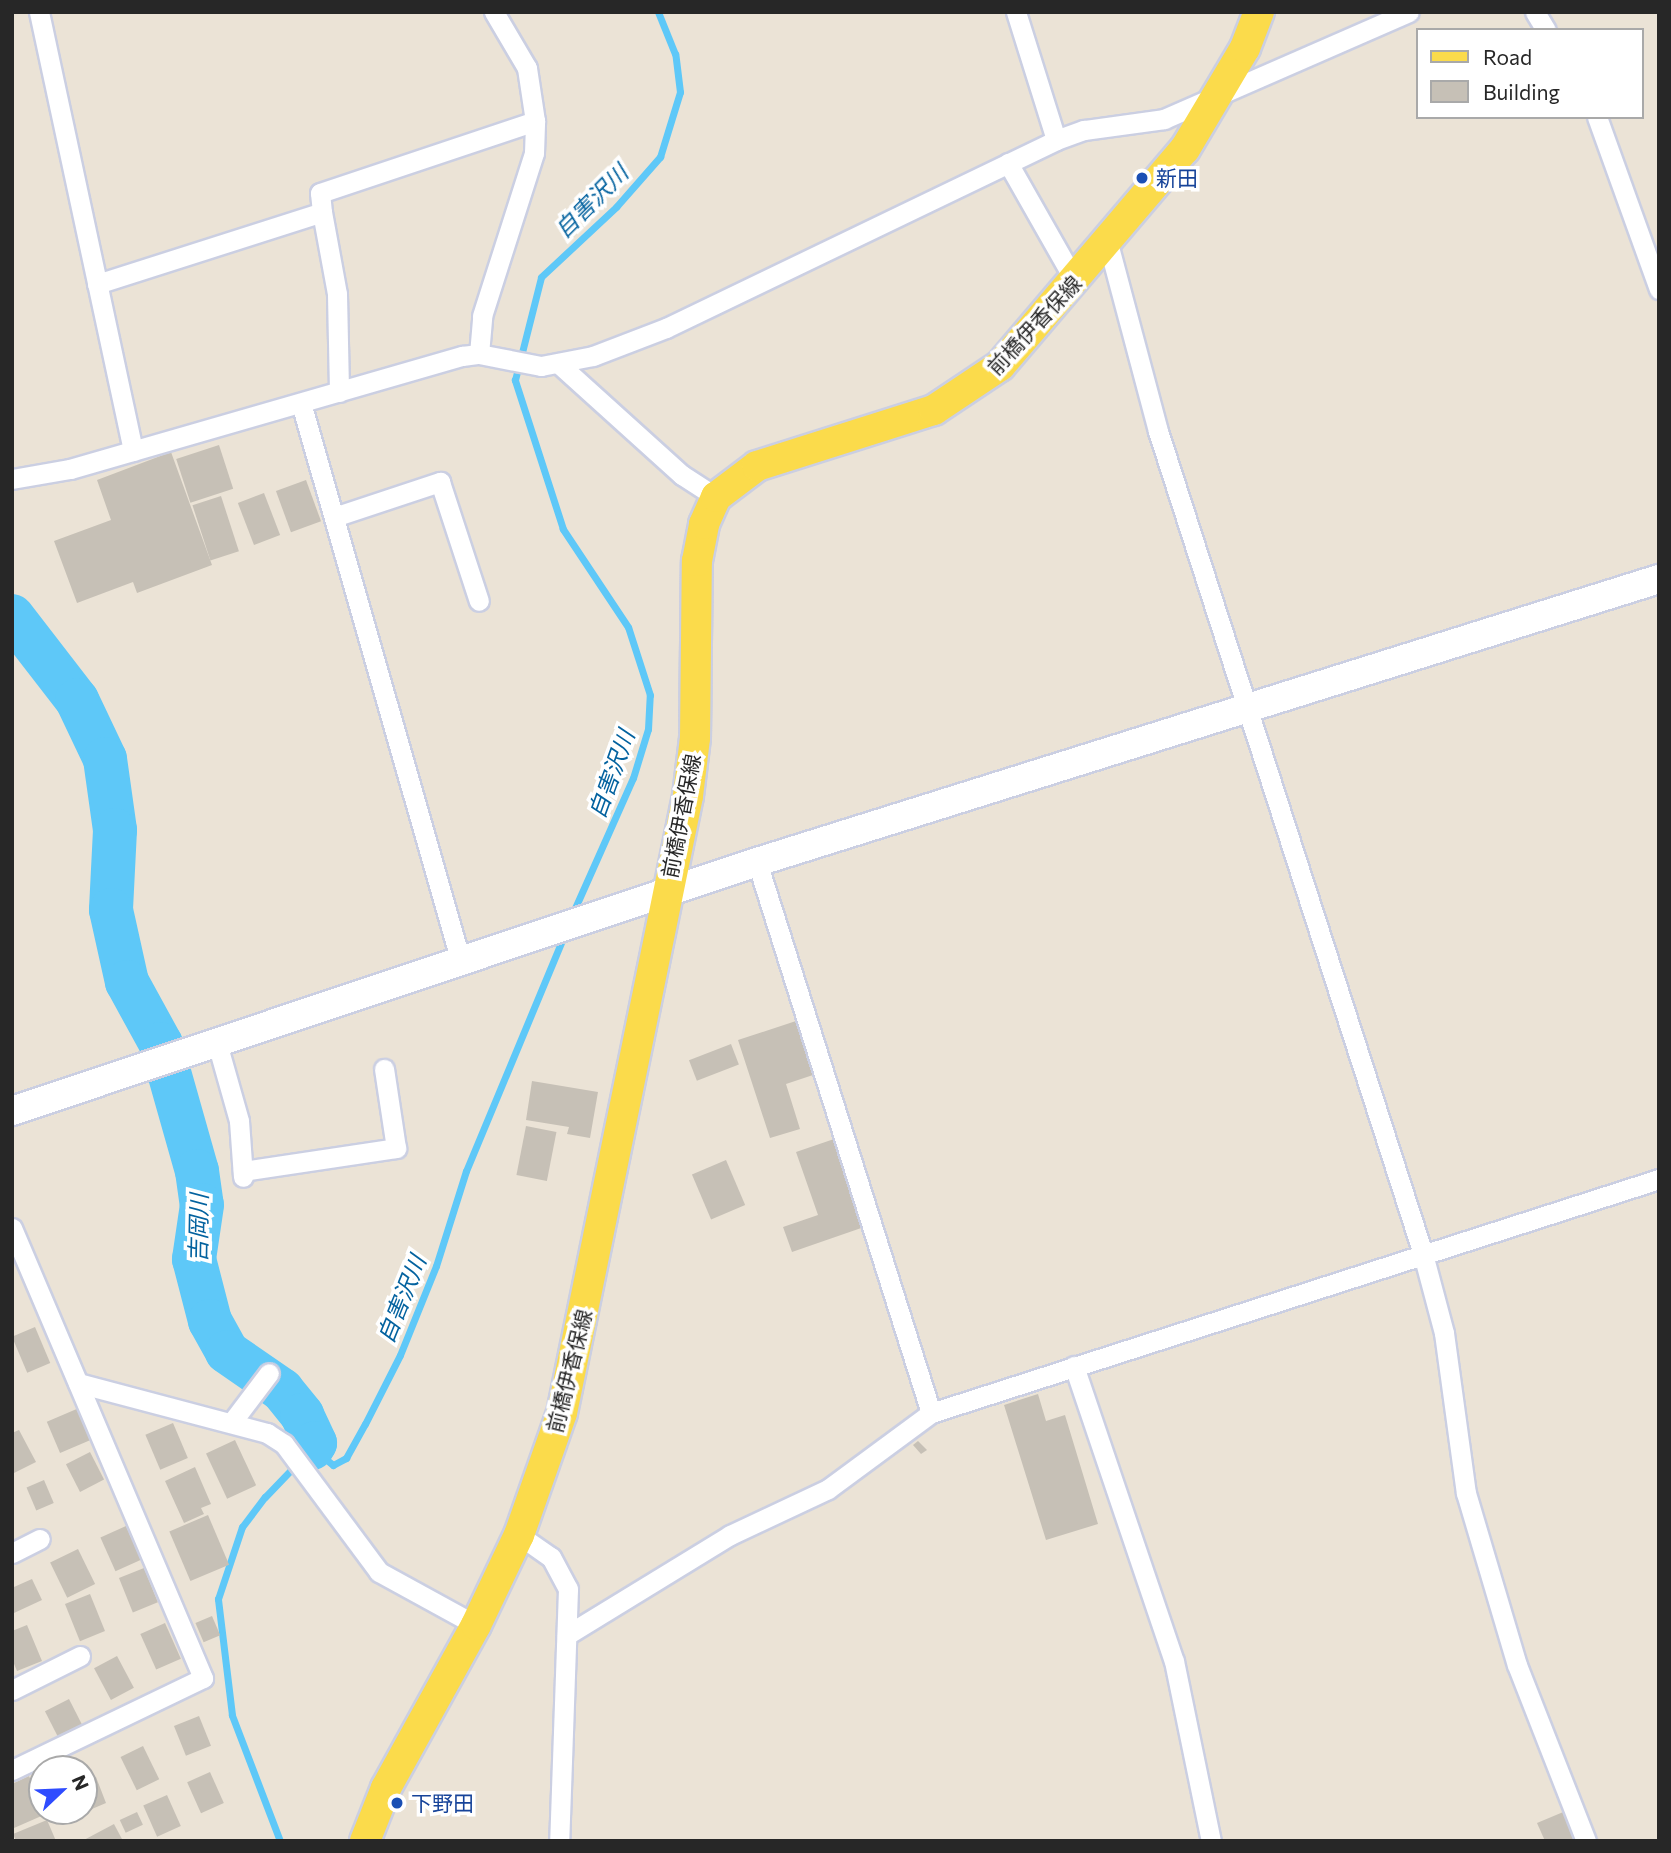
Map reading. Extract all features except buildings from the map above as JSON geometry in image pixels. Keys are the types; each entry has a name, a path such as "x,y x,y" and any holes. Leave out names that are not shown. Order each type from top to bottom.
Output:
{"main road":[{"name":"前橋伊香保線","path":"365,1841 386,1788 476,1625 519,1535 562,1413 631,1088 666,894 688,796 695,738 697,561 704,524 716,497 757,467 908,420 965,392 1000,366 1108,243 1185,149 1245,48 1259,12"}],"street":[{"path":"39,12 133,451"},
{"path":"487,355 482,316 534,153 535,121 527,68 494,12"},
{"path":"1016,12 1056,140"},
{"path":"12,479 133,451 301,402 487,355 550,365 593,356 666,328 1056,140 1084,130 1164,119 1212,102 1315,50 1409,12"},
{"path":"1535,12 1545,28"},
{"path":"1598,119 1659,289"},
{"path":"339,392 337,294 320,193 535,121"},
{"path":"1008,163 1075,281"},
{"path":"97,284 322,212"},
{"path":"1108,243 1158,431 1423,1254 1444,1332 1466,1493 1517,1665 1586,1841"},
{"path":"550,365 682,475 716,497"},
{"path":"301,402 461,962"},
{"path":"334,517 440,482 479,601"},
{"path":"12,1111 757,862 1248,711 1659,579"},
{"path":"757,862 932,1413"},
{"path":"207,1046 239,1121 243,1174 396,1148 384,1069"},
{"path":"567,1635 730,1535 828,1489 932,1413 1659,1179"},
{"path":"12,1228 203,1678 12,1770"},
{"path":"1074,1366 1174,1661 1211,1841"},
{"path":"232,1422 269,1373"},
{"path":"78,1383 267,1433 284,1444 318,1494 379,1572 476,1625"},
{"path":"519,1535 551,1557 562,1571 568,1589 559,1841"},
{"path":"12,1553 40,1539"},
{"path":"12,1690 80,1656"}],"waterway":[{"name":"自害沢川","path":"571,917 633,778 648,729 650,695 628,627 563,529 515,380 541,277 616,207 660,157 680,92 675,54 658,12"},
{"name":"吉岡川","path":"12,616 77,700 105,759 115,830 111,910 127,982 161,1044 197,1171 202,1205 194,1259 210,1321 227,1352 282,1390 302,1415 315,1443 312,1448"},
{"name":"自害沢川","path":"280,1841 232,1715 218,1599 242,1527 265,1497 312,1448 333,1465 346,1458 365,1424 400,1355 436,1266 466,1171 564,935"}],"place":[{"name":"新田","path":"1142,178"},
{"name":"下野田","path":"397,1803"}]}
